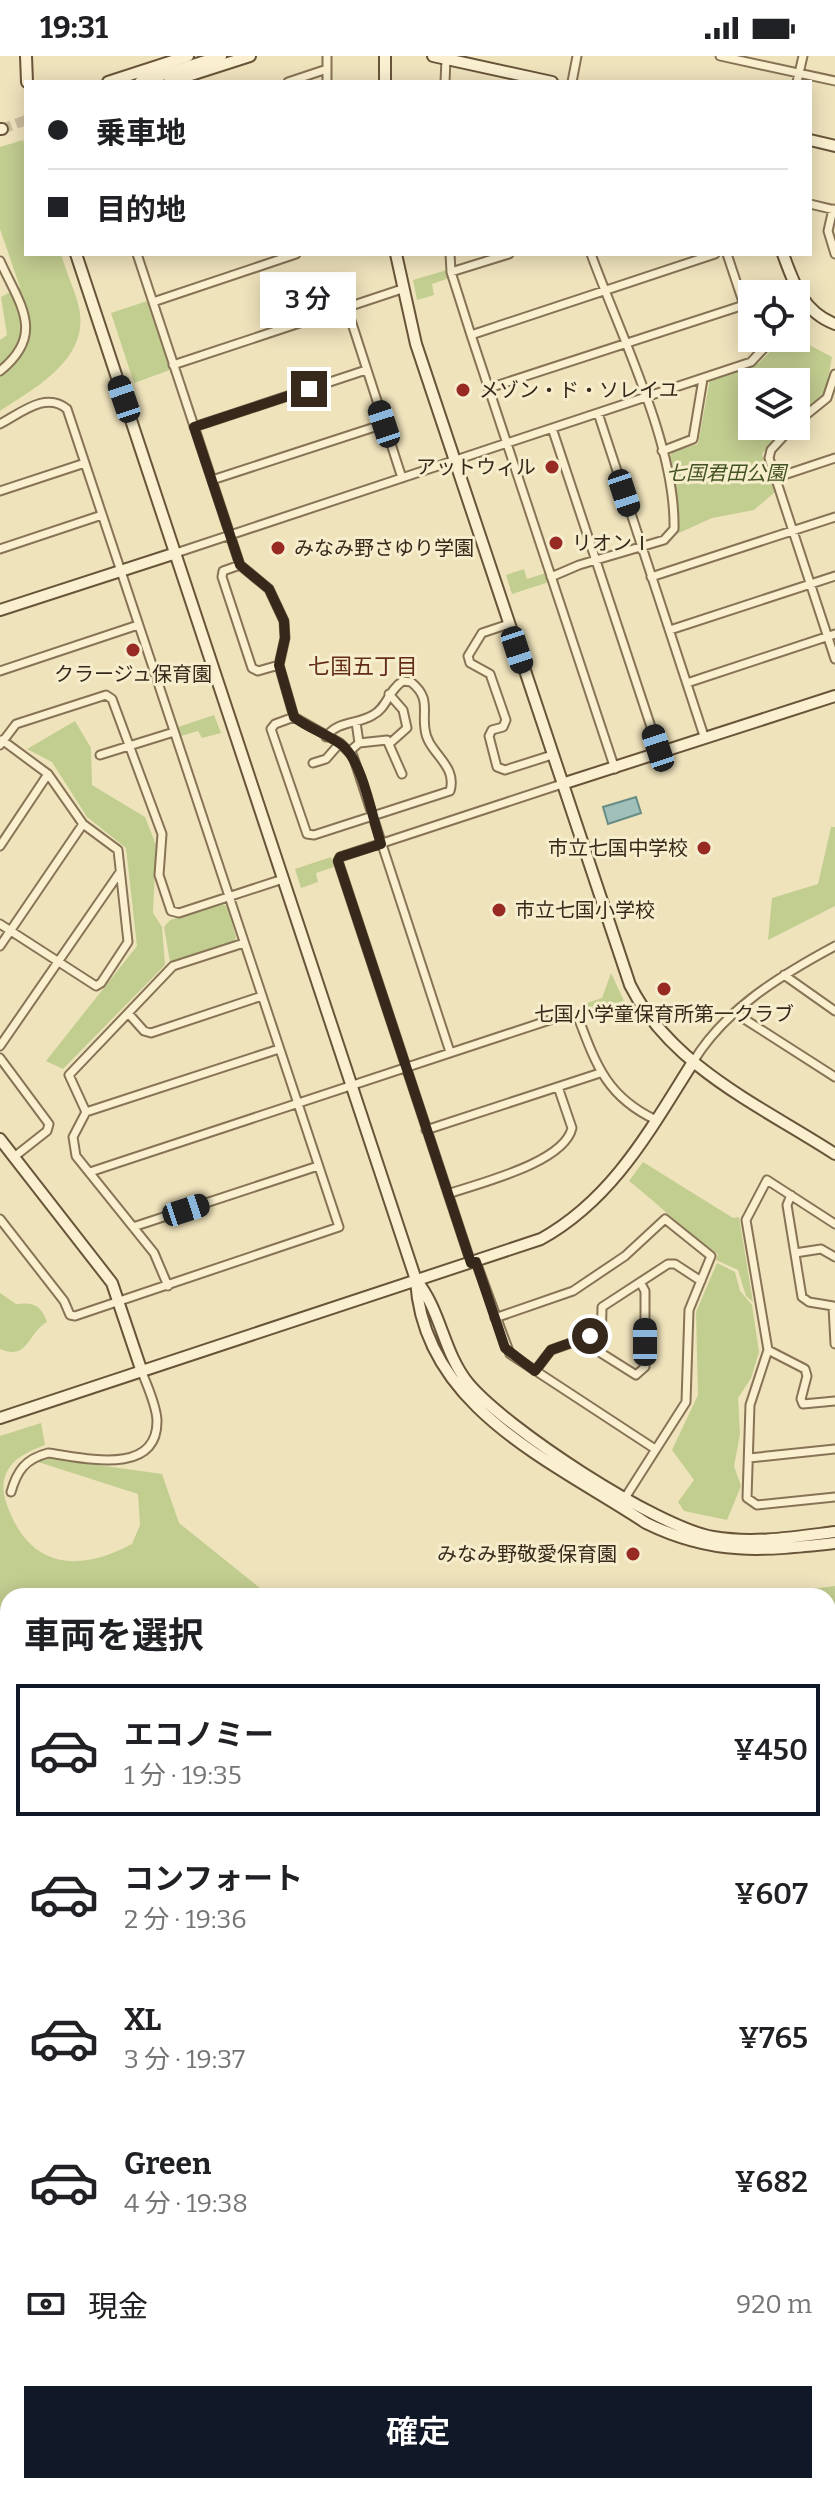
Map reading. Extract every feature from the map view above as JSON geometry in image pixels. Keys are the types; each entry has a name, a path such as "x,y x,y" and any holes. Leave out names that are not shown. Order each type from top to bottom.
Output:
{"street":[{"path":"26,56 27,80"},
{"path":"114,80 188,56"},
{"path":"146,80 221,56"},
{"path":"175,80 250,56"},
{"path":"327,56 327,80"},
{"path":"385,56 385,80"},
{"path":"433,56 543,80"},
{"path":"572,80 577,56"},
{"path":"720,56 798,78 835,81"},
{"path":"798,78 803,56"},
{"path":"445,80 446,59"},
{"path":"294,80 327,69"},
{"path":"812,140 835,146"},
{"path":"812,204 834,210 828,231 835,254"},
{"path":"77,256 416,1280 427,1294 441,1336 457,1368 486,1404 504,1419 671,1535 711,1547 772,1550 835,1543"},
{"path":"138,256 240,565 269,589 278,605 285,638 279,665 294,717 340,743 349,752 450,1052"},
{"path":"153,302 290,256"},
{"path":"396,256 416,344 630,985 661,1034 693,1062 835,1154"},
{"path":"450,256 451,272 471,335 615,769"},
{"path":"451,272 503,256"},
{"path":"551,577 670,537 674,529 669,479 662,451 628,342 592,256"},
{"path":"471,335 709,256"},
{"path":"728,256 738,287"},
{"path":"784,256 805,304 835,324"},
{"path":"0,261 22,310 27,334 19,354 0,371"},
{"path":"173,365 402,289"},
{"path":"489,388 738,307"},
{"path":"347,308 402,478"},
{"path":"0,610 703,379 751,362 760,352"},
{"path":"194,427 366,370"},
{"path":"810,414 831,400 835,374"},
{"path":"662,451 693,439 703,379"},
{"path":"0,424 43,402 64,406 337,1230 75,1316 70,1315 64,1301 0,1219"},
{"path":"598,413 705,739"},
{"path":"212,480 384,424"},
{"path":"552,428 660,754"},
{"path":"781,440 769,453 775,478 831,635 835,659"},
{"path":"775,478 835,458"},
{"path":"0,491 85,463"},
{"path":"0,549 102,515"},
{"path":"651,577 835,517"},
{"path":"240,565 223,571 222,577 252,668 258,671 279,665"},
{"path":"670,630 835,576"},
{"path":"509,624 482,633 468,656 470,663 490,674 506,720 489,736 497,767 505,770 552,755"},
{"path":"0,671 138,625"},
{"path":"687,683 831,635"},
{"path":"294,717 271,729 305,832 314,835 450,791 452,785 443,755 432,748 424,728 427,710 417,686 403,681 389,694 385,707 356,722 333,728 326,737"},
{"path":"389,694 403,710 407,728 389,744"},
{"path":"0,924 93,985 101,983 128,942 116,847 83,824 48,774 1,742 16,724 106,695 112,699 162,834 159,875 171,911 179,913 283,879"},
{"path":"655,1449 510,1354 448,1194 338,861 340,857 835,696"},
{"path":"356,722 359,743"},
{"path":"100,755 174,732"},
{"path":"349,752 359,743 387,740 402,774"},
{"path":"313,763 326,759 340,743"},
{"path":"0,846 48,774"},
{"path":"0,946 83,824"},
{"path":"0,1046 120,872"},
{"path":"168,1286 154,1253 72,1146 86,1112 69,1075 173,966 244,943"},
{"path":"0,1418 541,1239 585,1211 618,1176 709,1038 735,1013 784,975 835,946"},
{"path":"784,975 835,1011"},
{"path":"128,1013 151,1033 262,996"},
{"path":"90,1172 571,1013 578,1017 600,1073 623,1099 656,1120"},
{"path":"735,1013 835,1077"},
{"path":"86,1112 279,1049"},
{"path":"0,1058 49,1124 47,1131 14,1157"},
{"path":"426,1130 600,1073"},
{"path":"448,1194 536,1164 569,1136 572,1128 558,1087"},
{"path":"0,1139 108,1277 157,1416 156,1429 146,1448 122,1461 48,1453 37,1456 21,1467 11,1492"},
{"path":"133,1227 318,1166"},
{"path":"835,1224 767,1180 746,1216 768,1350 750,1405 747,1498 752,1504 835,1497"},
{"path":"791,1195 787,1205 804,1299 833,1306 835,1344"},
{"path":"495,1318 573,1291 625,1256 665,1219 711,1256 688,1314 686,1402 622,1501"},
{"path":"795,1253 821,1249 835,1257"},
{"path":"640,1282 645,1291 645,1367 641,1375 633,1374 603,1355 599,1333 602,1307 640,1282 670,1264 701,1281"},
{"path":"535,1371 551,1350 599,1333"},
{"path":"768,1350 805,1369 803,1404 835,1401"},
{"path":"749,1458 835,1449"},
{"path":"622,1501 669,1523 711,1536 771,1539 835,1532"}],"green space":[{"path":"23,140 24,256 62,256 79,308 80,326 76,342 57,370 0,411 0,340 7,335 1,297 20,287 0,229 0,147"},
{"path":"447,270 449,278 432,284 434,295 417,300 413,280"},
{"path":"147,301 170,370 134,383 111,313"},
{"name":"七国君田公園","path":"810,345 832,357 825,395 810,406 810,368 744,368 759,363 770,352 810,352"},
{"name":"七国君田公園","path":"738,370 738,440 773,440 762,454 775,492 754,510 712,518 679,533 675,474 670,457 672,452 698,444 710,379"},
{"path":"524,569 527,579 546,573 549,582 512,594 506,575"},
{"path":"214,715 221,733 202,738 198,731 181,736 178,727"},
{"path":"75,721 91,748 92,785 145,817 156,845 153,913 162,927 165,965 63,1069 46,1061 137,946 126,848 87,817 52,762 27,749"},
{"path":"831,827 835,827 835,906 768,940 772,898 818,884"},
{"path":"331,857 334,867 316,873 318,882 301,888 295,869"},
{"path":"222,904 227,906 236,937 234,941 170,962 164,927 170,920"},
{"path":"611,973 624,1001 584,1013 581,1005 602,998"},
{"path":"643,1162 733,1218 739,1217 753,1302 746,1296 738,1270 716,1260 718,1254 629,1181"},
{"path":"717,1263 735,1272 740,1291 752,1305 759,1352 751,1378 738,1398 740,1434 734,1466 741,1486 727,1520 684,1511 678,1502 694,1480 672,1450 698,1395 696,1312"},
{"path":"0,1293 16,1304 36,1306 47,1322 17,1351 0,1349"},
{"path":"41,1423 45,1445 16,1460 6,1473 3,1484 9,1510 19,1530 44,1554 60,1560 94,1559 132,1544 140,1525 138,1494 38,1462 47,1458 162,1474 179,1523 260,1588 0,1588 0,1436"}],"water":[{"path":"636,797 641,813 608,824 603,807"}],"tunnel":[{"path":"2,129 24,121"}],"place":[{"name":"メゾン・ド・ソレイユ","path":"463,390"},
{"name":"アットウィル","path":"552,467"},
{"name":"リオンⅠ","path":"556,543"},
{"name":"みなみ野さゆり学園","path":"278,548"},
{"name":"クラージュ保育園","path":"133,650"},
{"name":"市立七国中学校","path":"704,848"},
{"name":"市立七国小学校","path":"499,910"},
{"name":"七国小学童保育所第一クラブ","path":"664,989"},
{"name":"みなみ野敬愛保育園","path":"633,1554"}],"district":[{"name":"七国五丁目","path":"363,666"}],"route":[{"path":"309,389 194,427 240,565 269,589 284,621 285,638 279,665 294,717 306,727 340,743 353,756 360,774 381,844 340,857 338,861 471,1263 476,1262 505,1348 515,1359 535,1371 551,1350 590,1336"}]}
